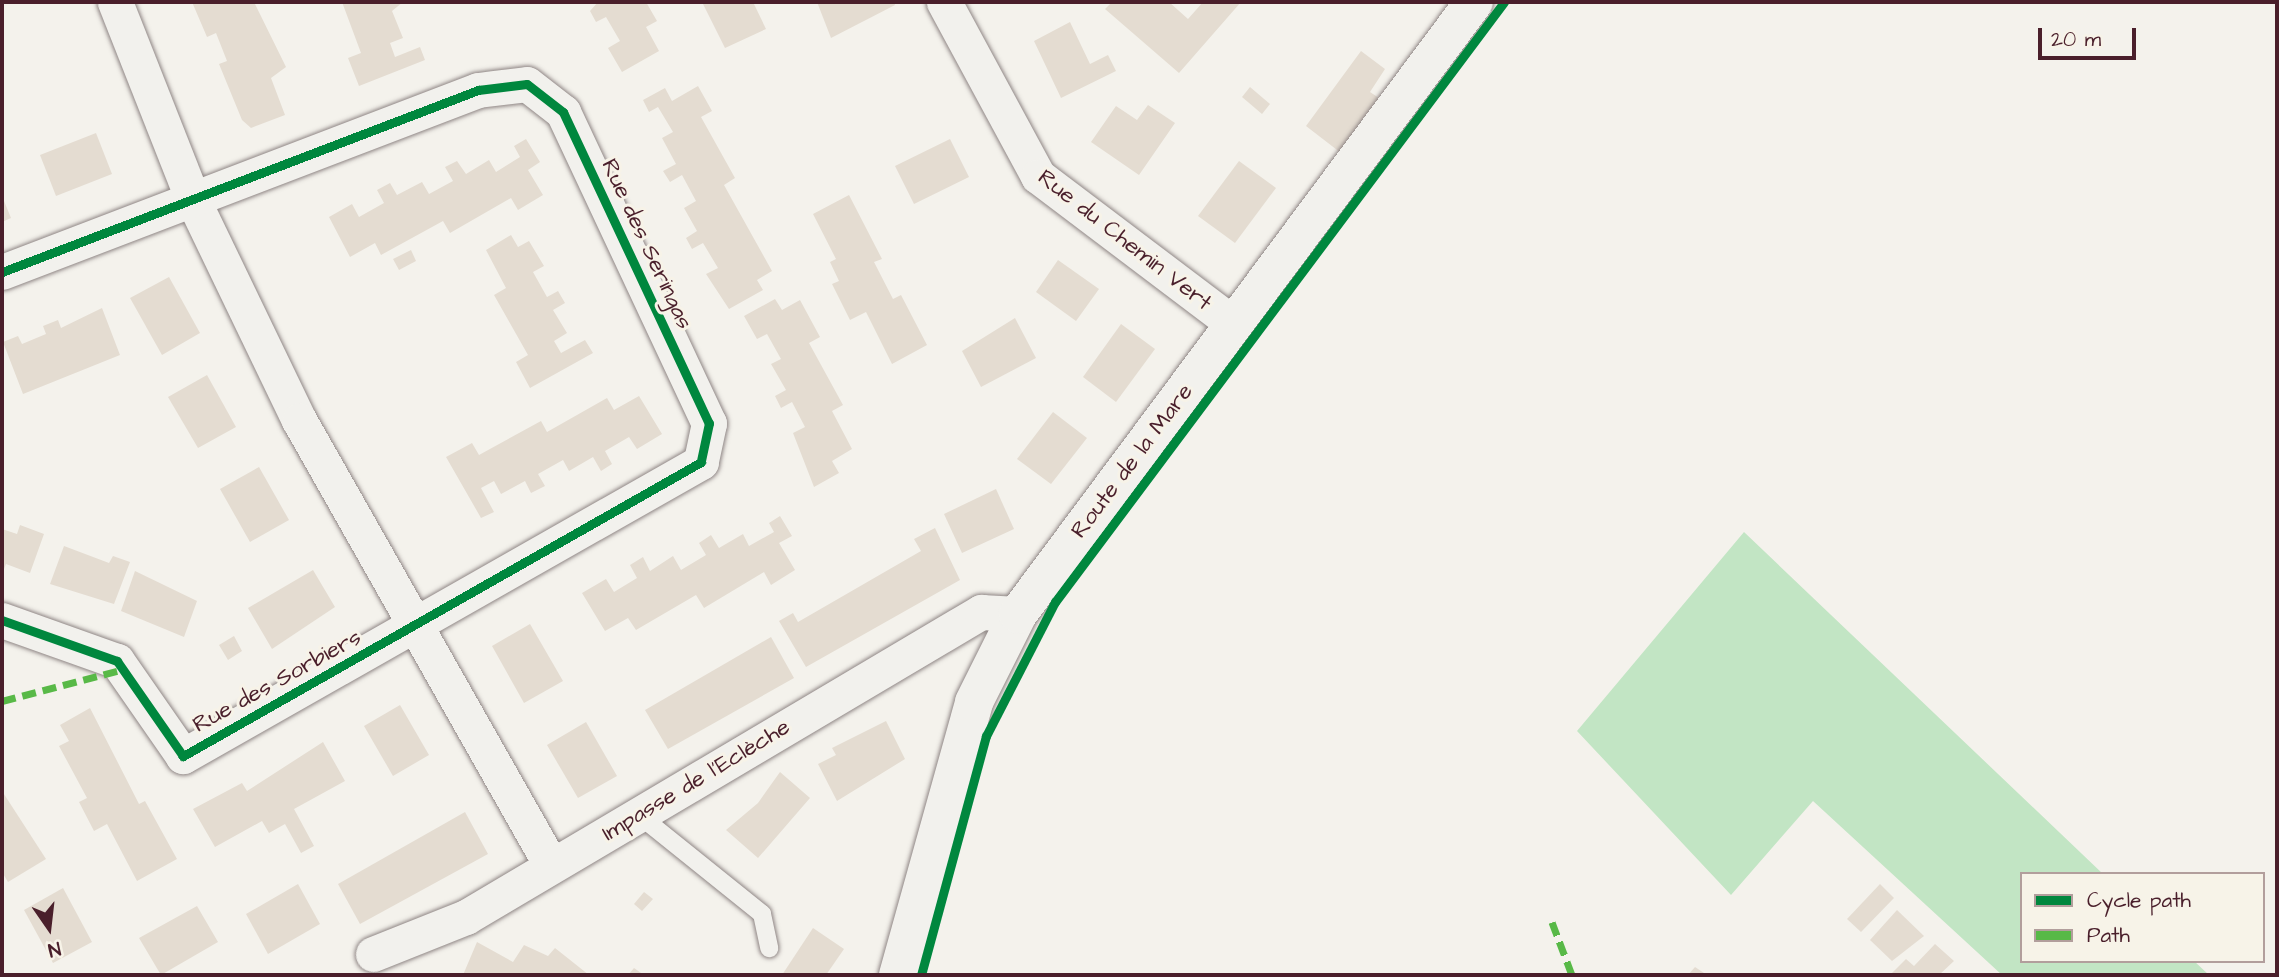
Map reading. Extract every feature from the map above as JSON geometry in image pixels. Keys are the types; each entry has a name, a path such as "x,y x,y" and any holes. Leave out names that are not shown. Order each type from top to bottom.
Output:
{"street":[{"path":"115,2 193,200 299,420 551,865"},
{"name":"Rue du Chemin Vert","path":"944,2 1038,176 1234,324"},
{"name":"Route de la Mare","path":"898,975 974,702 1018,614 1474,2"},
{"name":"Rue des Seringas","path":"2,272 494,84 540,89 571,126 709,423 701,462 414,626"},
{"name":"Impasse de l'Eclèche","path":"373,954 466,917 981,612 1018,614"},
{"name":"Rue des Sorbiers","path":"2,620 117,661 183,756 414,626"},
{"path":"2,645 39,631"}],"lane":[{"path":"639,816 762,914 769,948"}],"green space":[{"path":"1744,532 2101,872 2020,872 2020,963 2196,963 2209,975 2002,975 1813,801 1731,895 1577,731"}],"building":[{"path":"192,2 254,2 286,67 271,78 285,115 251,128 242,120 219,64 227,61 216,33 207,37"},
{"path":"342,2 403,2 392,11 403,38 390,43 395,57 420,47 425,60 359,86 348,58 361,53"},
{"path":"598,2 646,2 657,21 646,27 659,51 622,72 608,48 620,41 606,17 596,22 590,11"},
{"path":"702,2 753,2 766,29 725,48"},
{"path":"817,2 894,2 895,5 831,38"},
{"path":"1112,2 1169,2 1188,19 1203,2 1241,2 1179,73 1105,9"},
{"path":"1070,22 1090,64 1108,55 1116,71 1061,98 1034,41"},
{"path":"1361,51 1385,69 1370,92 1379,98 1341,153 1306,126"},
{"path":"698,86 712,111 701,117 735,178 724,185 772,271 757,280 763,290 729,309 706,274 718,268 703,243 692,249 686,238 697,231 684,208 696,201 682,175 670,182 663,171 676,164 662,138 673,132 658,107 649,112 643,100 665,88 672,101"},
{"path":"1250,87 1270,104 1262,114 1242,97"},
{"path":"1148,105 1175,123 1139,175 1091,142 1116,106 1137,120"},
{"path":"96,133 112,174 56,196 40,155"},
{"path":"526,139 540,162 528,170 543,195 518,210 511,198 450,233 443,221 381,255 375,243 350,257 329,217 352,204 359,217 384,203 377,190 390,183 397,195 422,182 429,194 453,181 445,167 457,161 466,174 489,160 496,172 520,157 514,146"},
{"path":"950,139 969,177 914,204 895,166"},
{"path":"1239,161 1276,188 1235,243 1198,216"},
{"path":"849,195 882,259 874,262 893,299 901,295 927,345 892,364 866,312 850,320 832,284 839,281 830,262 836,259 813,214"},
{"path":"2,196 11,218 2,222"},
{"path":"511,235 518,247 529,241 544,266 533,272 547,297 558,291 565,303 553,310 567,333 554,341 561,353 585,340 593,353 530,388 516,362 528,355 494,295 506,288 486,250"},
{"path":"411,250 416,261 399,270 393,259"},
{"path":"1058,260 1099,289 1076,321 1036,292"},
{"path":"169,277 200,333 162,355 130,298"},
{"path":"775,299 782,310 800,300 820,337 809,343 843,405 832,411 852,449 832,461 839,473 814,487 793,433 805,427 792,402 781,408 775,396 786,390 771,364 781,359 767,334 757,339 744,316"},
{"path":"102,308 120,355 23,394 3,342 18,336 22,344 46,334 43,326 58,320 61,328"},
{"path":"1015,318 1036,358 981,387 962,351"},
{"path":"1121,324 1155,349 1116,402 1083,377"},
{"path":"207,375 236,427 198,448 168,397"},
{"path":"639,396 662,434 637,449 629,437 605,451 612,464 601,471 593,457 569,471 563,460 538,474 545,486 531,493 525,481 501,494 494,481 481,488 494,512 481,518 446,457 472,443 479,455 541,421 547,432 607,398 614,410"},
{"path":"1053,412 1087,438 1051,484 1017,459"},
{"path":"259,467 289,520 250,542 220,489"},
{"path":"996,489 1014,529 962,553 944,514"},
{"path":"780,516 792,536 779,543 795,570 771,585 764,572 704,608 696,595 636,630 628,618 605,631 582,593 606,579 614,592 637,578 630,565 643,557 650,571 673,556 681,570 706,555 699,543 711,535 719,548 743,534 749,546 774,532 769,523"},
{"path":"20,525 44,534 30,573 6,564 2,574 2,529 17,534"},
{"path":"935,528 960,580 806,667 779,621 793,613 798,622 921,551 914,539"},
{"path":"64,546 109,563 113,556 130,562 114,604 50,584"},
{"path":"313,570 335,607 272,649 248,608"},
{"path":"135,571 197,601 184,637 121,611"},
{"path":"530,624 563,681 524,703 492,646"},
{"path":"234,636 242,651 228,660 219,645"},
{"path":"771,637 794,678 668,749 645,710"},
{"path":"400,705 429,755 393,776 364,726"},
{"path":"90,708 139,804 145,801 177,859 137,881 107,824 94,831 79,802 87,798 59,746 69,741 60,725"},
{"path":"886,721 905,759 837,801 818,764 836,755 832,748"},
{"path":"586,722 617,776 578,798 547,745"},
{"path":"323,742 345,781 294,809 314,846 301,853 285,824 269,833 262,821 215,847 193,809 242,783 247,791"},
{"path":"780,772 810,798 758,858 726,830 758,803"},
{"path":"2,791 46,859 8,882 2,872"},
{"path":"465,812 488,854 360,924 338,884"},
{"path":"298,884 320,924 268,954 246,914"},
{"path":"1880,884 1894,898 1861,932 1847,919"},
{"path":"63,888 92,942 53,963 24,910"},
{"path":"644,892 653,899 642,911 634,904"},
{"path":"197,906 218,942 161,975 139,938"},
{"path":"1897,910 1924,936 1892,961 1870,940"},
{"path":"813,928 844,949 826,975 782,975"},
{"path":"477,942 513,962 524,945 548,956 555,948 589,975 463,975"},
{"path":"1935,944 1954,961 1939,975 1890,975 1906,959 1914,966"},
{"path":"1695,967 1707,975 1688,975"},
{"path":"634,968 644,975 628,975"}],"marked path":[{"path":"2,701 125,669"},
{"path":"1552,922 1572,975"}],"cycle path":[{"path":"921,975 986,736 1055,602 1504,2"},
{"path":"2,272 478,90 527,84 563,112 709,423 701,462 183,756 117,661 2,620"}]}
